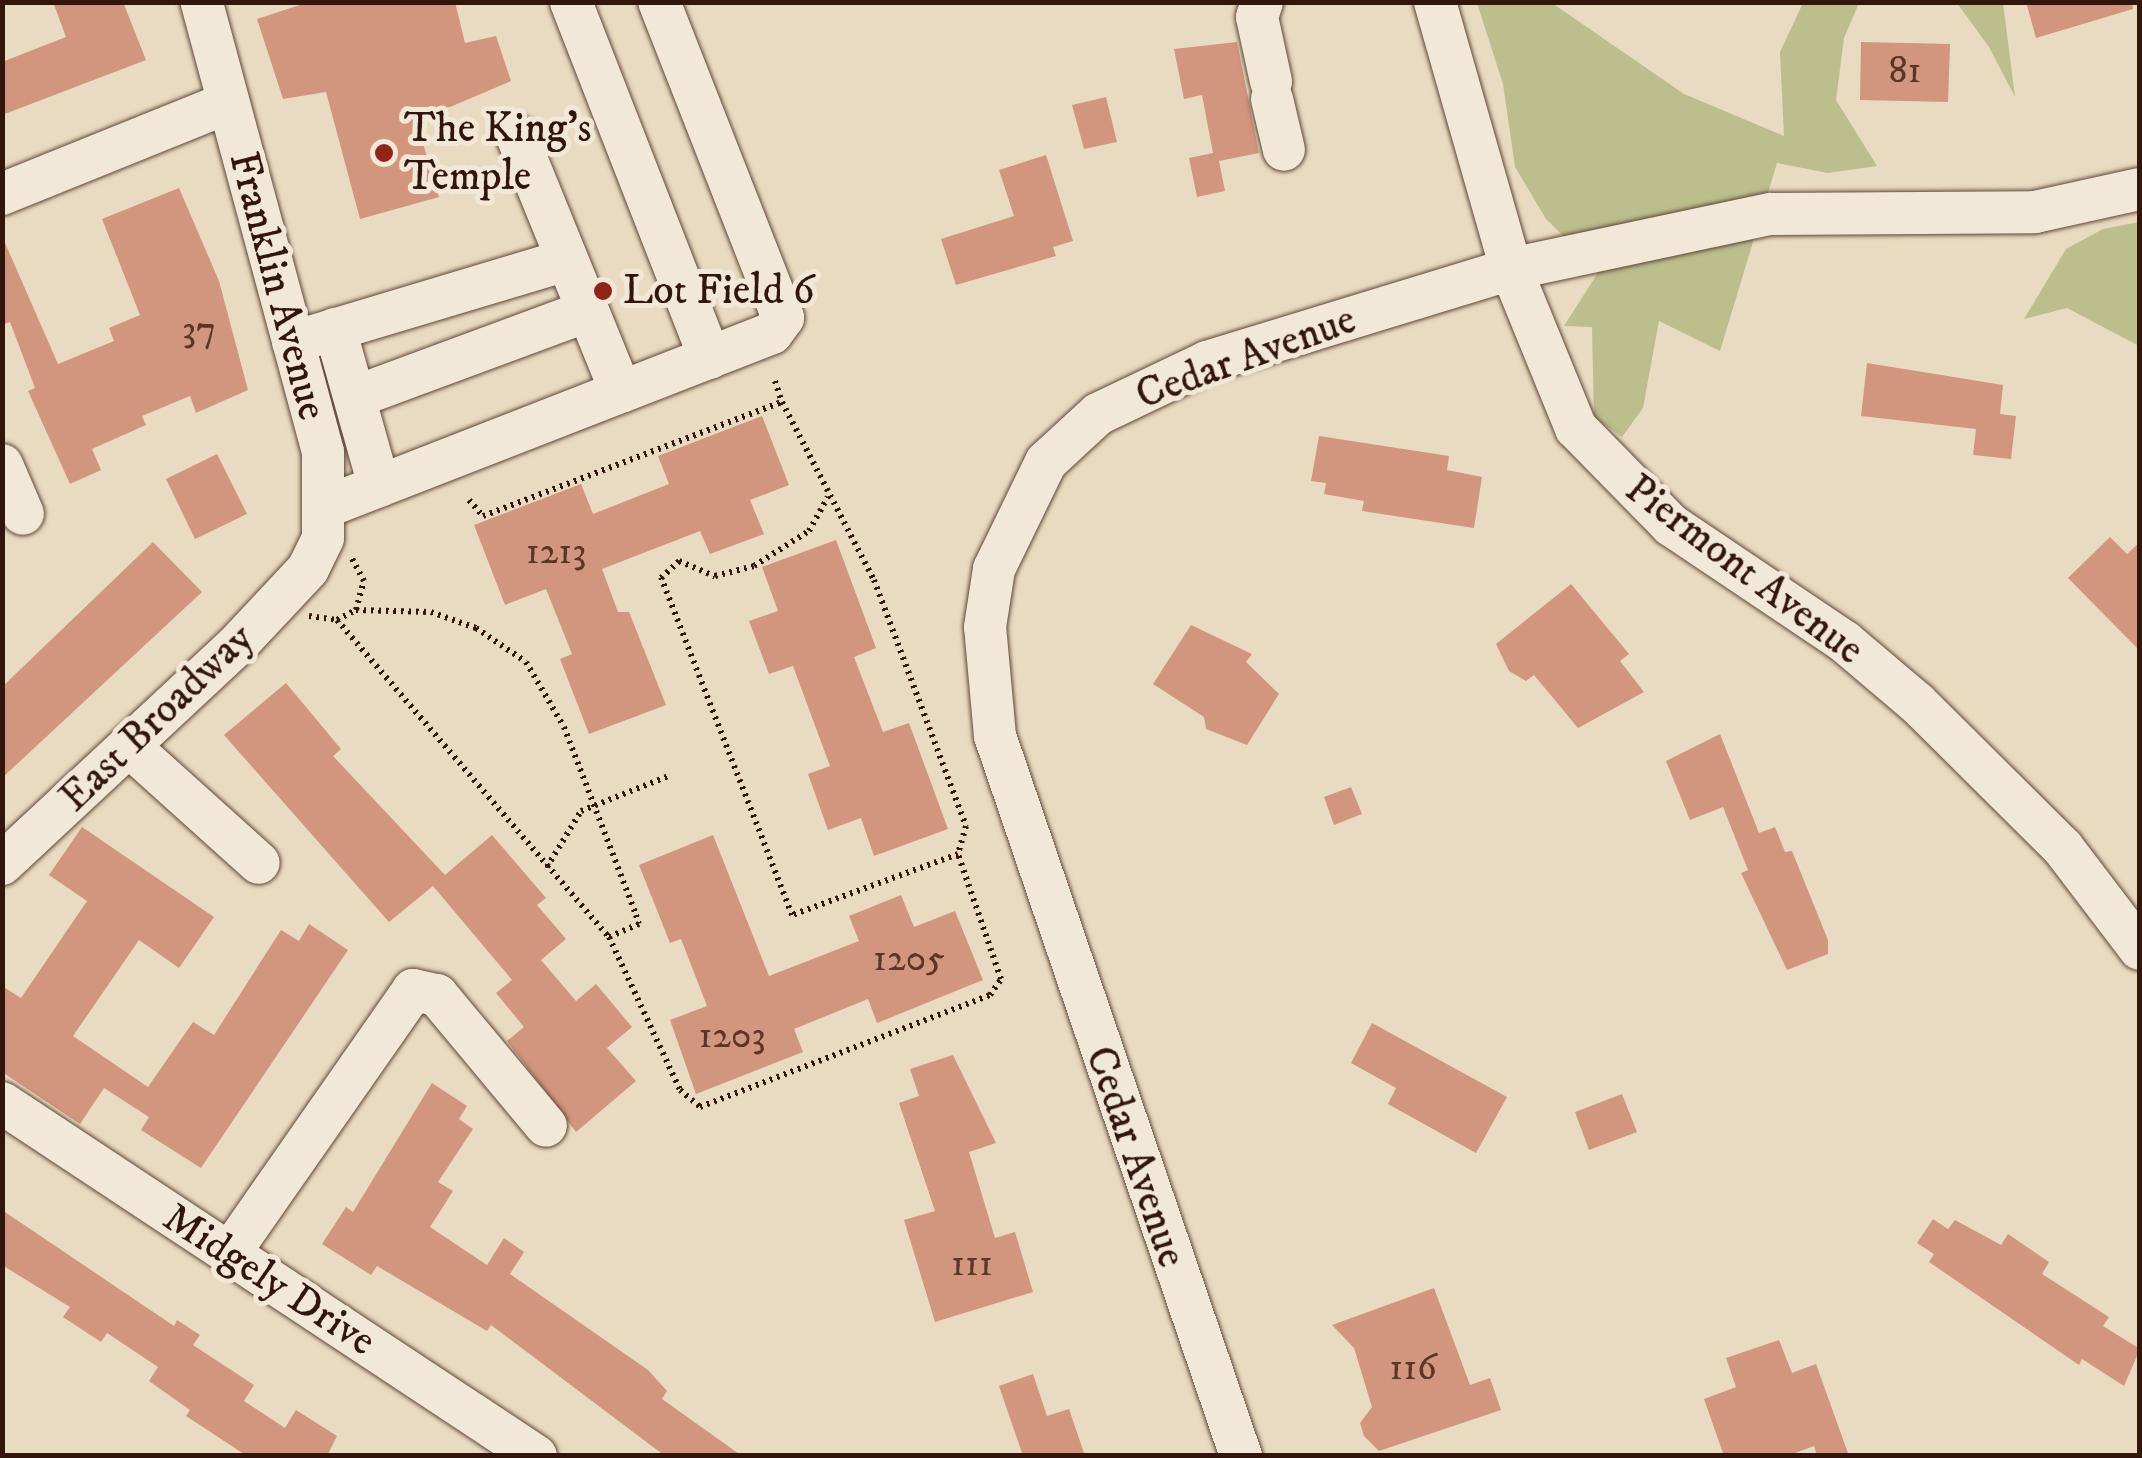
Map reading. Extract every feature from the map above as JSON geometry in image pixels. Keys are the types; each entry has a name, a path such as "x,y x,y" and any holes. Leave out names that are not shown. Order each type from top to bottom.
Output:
{"street":[{"name":"Franklin Avenue","path":"202,2 323,452 328,506 302,588"},
{"path":"571,2 710,358"},
{"path":"328,506 772,333 782,318 659,2"},
{"path":"1262,2 1258,18 1284,150"},
{"name":"Piermont Avenue","path":"1435,2 1511,269 1558,394 1618,479 1917,702 2063,848 2140,949"},
{"path":"2,194 227,103"},
{"path":"517,136 620,392"},
{"name":"Cedar Avenue","path":"1240,1456 995,736 985,627 994,570 1046,462 1098,414 1207,362 1511,269 1770,214 2035,212 2140,190"},
{"path":"293,342 566,260"},
{"path":"354,397 588,311"},
{"path":"336,329 379,486"},
{"path":"2,465 23,514"},
{"name":"East Broadway","path":"2,864 302,588"},
{"path":"130,747 259,863"},
{"path":"229,1254 405,996 424,988 437,995 546,1126"},
{"name":"Midgely Drive","path":"2,1103 536,1456"}],"path":[{"path":"302,588 337,620 609,937 680,1090 700,1107 997,988 1002,969 958,854 966,826 874,580 828,497 782,402 776,381"},
{"path":"469,500 484,516 782,402"},
{"path":"828,497 810,531 754,566 716,576 679,561 661,578 792,915 958,854"},
{"path":"348,554 364,581 356,610"},
{"path":"337,620 356,610 404,608 454,620 526,662 548,694 639,924 609,937"},
{"path":"547,867 570,820 592,802 671,775"}],"green space":[{"path":"1477,3 1552,3 1684,94 1784,136 1780,52 1803,3 1859,3 1844,38 1836,100 1877,166 1828,173 1777,163 1720,351 1659,321 1643,408 1622,437 1594,417 1592,327 1564,326 1599,271 1546,219 1515,167 1503,84"},
{"path":"1957,3 2003,3 2015,97 1989,47"},
{"path":"2139,222 2139,346 2067,308 2024,319 2066,249 2103,229"}],"building":[{"path":"53,2 123,2 146,60 2,115 2,62 66,37"},
{"name":"The King's Temple","path":"309,2 455,2 465,43 496,36 511,81 450,107 413,110 439,197 360,219 326,92 283,99 257,19"},
{"path":"2026,2 2132,2 2133,9 2036,38"},
{"path":"1237,42 1259,153 1219,161 1225,191 1197,197 1189,158 1213,153 1202,95 1184,99 1174,49"},
{"path":"1861,42 1950,44 1948,102 1860,100"},
{"path":"1106,97 1117,142 1084,149 1072,105"},
{"path":"1046,155 1073,241 1053,247 1056,256 956,285 941,239 1014,216 999,170"},
{"path":"179,188 219,281 248,390 196,413 190,396 142,416 146,425 92,449 101,470 70,484 28,391 35,388 10,322 2,325 2,236 58,364 114,341 109,328 140,315 102,219"},
{"path":"1867,363 2003,385 2000,414 2016,416 2011,459 1973,455 1976,429 1861,416"},
{"path":"762,416 789,485 750,500 764,534 710,554 700,531 602,569 618,612 629,612 666,705 589,734 560,659 572,654 546,589 505,605 474,525 581,484 593,514 669,484 658,456"},
{"path":"1319,436 1449,456 1447,470 1482,477 1474,528 1362,511 1364,501 1324,494 1326,483 1311,481"},
{"path":"217,454 247,514 195,539 166,479"},
{"path":"2110,537 2127,554 2140,542 2140,651 2068,578"},
{"path":"836,540 876,648 854,657 883,732 909,723 948,829 874,856 861,818 828,830 808,774 830,766 793,666 769,674 749,621 778,611 762,567"},
{"path":"153,542 202,592 2,778 2,687"},
{"path":"1571,584 1629,654 1620,661 1644,692 1578,728 1534,675 1526,681 1509,671 1496,644"},
{"path":"1191,625 1252,654 1246,662 1279,694 1247,745 1206,729 1204,717 1153,684"},
{"path":"286,683 341,749 333,756 445,875 492,835 546,898 537,905 566,939 541,960 576,1001 596,984 632,1027 607,1048 636,1081 576,1132 507,1041 524,1027 496,993 512,980 433,886 389,922 224,735"},
{"path":"1720,734 1759,833 1775,827 1785,852 1792,851 1828,940 1828,954 1787,970 1741,873 1748,870 1723,807 1690,820 1666,761"},
{"path":"1351,787 1362,814 1334,825 1324,797"},
{"path":"82,827 214,917 179,968 139,940 73,1036 148,1087 193,1022 214,1035 281,930 299,941 309,924 348,950 201,1168 141,1130 149,1117 104,1088 80,1124 2,1072 2,986 21,998 87,901 49,875"},
{"path":"713,835 769,976 859,941 849,916 901,895 914,927 955,911 983,980 877,1023 868,999 794,1029 803,1052 696,1094 670,1020 707,1006 681,939 670,943 639,865"},
{"path":"1372,1023 1507,1097 1476,1153 1388,1104 1396,1088 1351,1063"},
{"path":"953,1055 996,1143 969,1152 995,1238 1015,1232 1033,1292 935,1322 904,1220 935,1211 899,1103 919,1096 910,1069"},
{"path":"432,1083 467,1106 459,1119 473,1129 438,1182 453,1191 430,1227 487,1265 504,1238 524,1252 510,1274 648,1370 667,1391 662,1399 742,1456 665,1456 491,1325 487,1331 377,1266 371,1275 322,1244 346,1207 353,1212"},
{"path":"1622,1094 1637,1132 1589,1150 1575,1112"},
{"path":"2,1210 174,1326 177,1320 200,1335 193,1345 254,1385 244,1401 285,1428 296,1410 337,1436 327,1456 247,1456 186,1416 190,1410 149,1381 158,1367 107,1333 101,1342 63,1317 70,1307 2,1265"},
{"path":"1933,1219 1948,1229 1955,1220 2001,1245 2008,1234 2049,1262 2042,1274 2109,1317 2103,1326 2140,1349 2124,1386 2082,1359 2079,1365 1929,1262 1934,1254 1917,1243"},
{"path":"1434,1288 1470,1385 1490,1378 1501,1410 1379,1451 1364,1436 1360,1423 1372,1407 1354,1348 1332,1325"},
{"path":"1779,1340 1792,1373 1816,1364 1849,1456 1817,1456 1814,1446 1787,1456 1724,1456 1704,1399 1736,1387 1726,1358"},
{"path":"1033,1374 1047,1416 1069,1409 1085,1456 1023,1456 999,1386"}],"place":[{"name":"The King's Temple","path":"384,153"},
{"name":"Lot Field 6","path":"603,291"}]}
